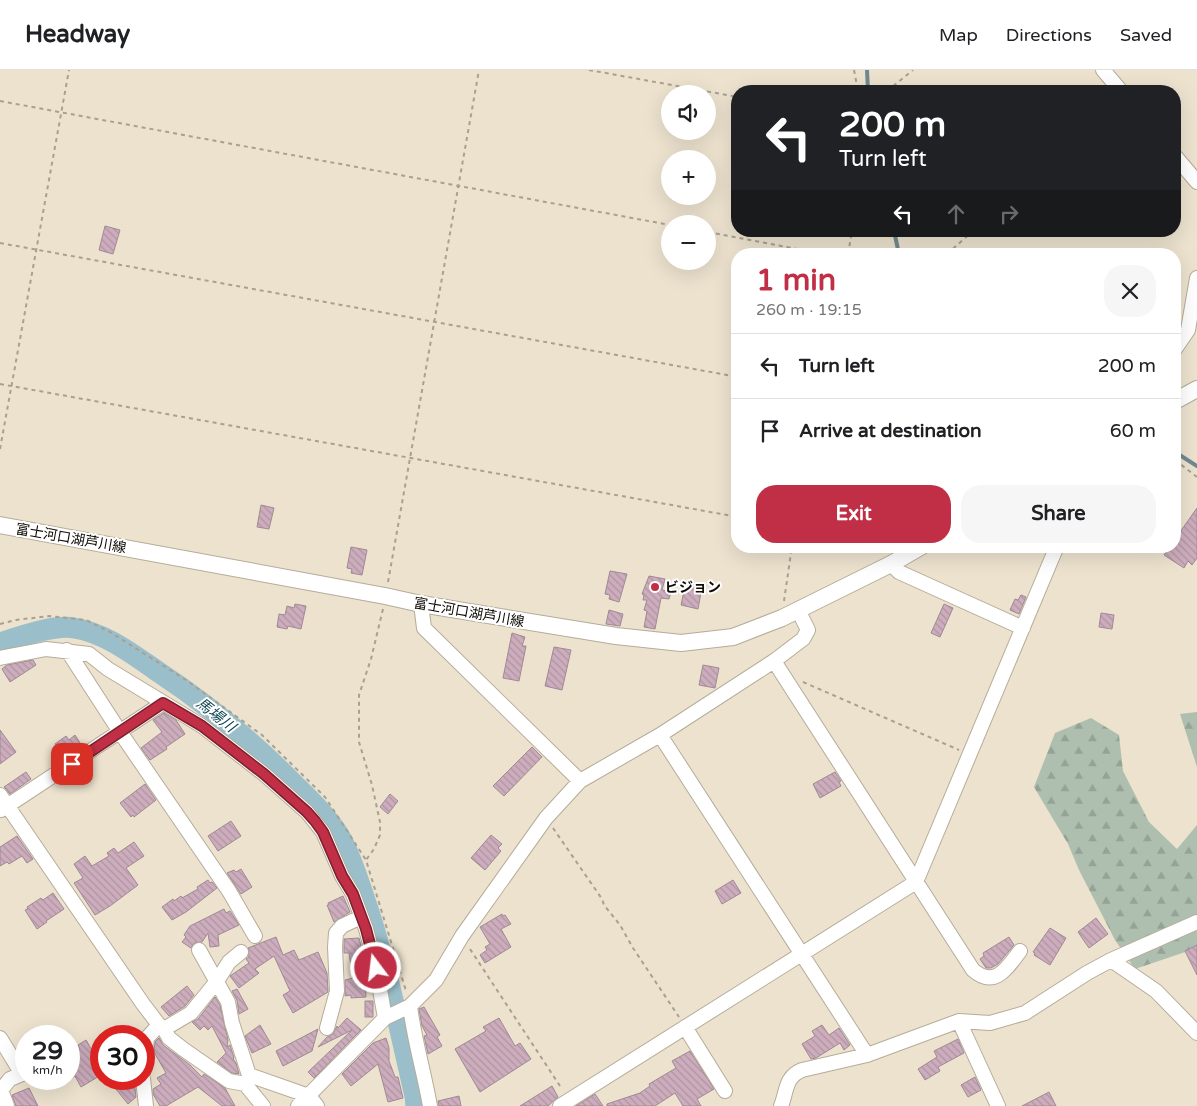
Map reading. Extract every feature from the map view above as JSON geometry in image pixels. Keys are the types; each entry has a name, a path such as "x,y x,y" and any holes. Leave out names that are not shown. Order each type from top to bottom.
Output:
{"main road":[{"path":"1181,398 1197,389"},
{"name":"富士河口湖芦川線","path":"0,525 421,604 616,636 681,644 734,637 782,618 910,553"}],"street":[{"path":"1103,70 1116,85"},
{"path":"1181,163 1197,182"},
{"path":"1181,342 1193,329 1197,278"},
{"path":"564,1103 916,882 1054,553"},
{"path":"891,564 899,572 1023,628"},
{"path":"421,604 424,628 580,781"},
{"path":"298,1106 313,1101 331,1071 385,1018 408,1007 436,980 462,936 546,818 580,781 660,735 774,662 803,639 808,630 798,610"},
{"path":"0,658 46,649 89,654 108,669 202,726 264,774 307,812 323,832 342,876 353,894 376,968 385,1018"},
{"path":"67,650 120,732 229,891 255,936"},
{"path":"774,662 973,970 980,976 991,978 1001,974 1020,952"},
{"path":"163,703 120,732 2,804 69,895 169,1038 229,1081 247,1079 313,1101"},
{"path":"660,735 866,1055"},
{"path":"327,1028 337,991 336,933 342,926 361,917"},
{"path":"782,1106 787,1084 793,1074 802,1070 866,1055 959,1021 990,1023 1024,1013 1111,960 1197,922"},
{"path":"198,950 228,1002 247,1079 263,1106"},
{"path":"155,1032 192,1013 229,962 241,952"},
{"path":"1111,960 1156,991 1197,1033"},
{"path":"408,1007 430,1106"},
{"path":"959,1021 998,1106"},
{"path":"685,1027 726,1091"},
{"path":"0,1038 22,1074 10,1080 1,1090 7,1106"},
{"path":"144,1090 146,1106"}],"path":[{"path":"0,449 69,70"},
{"path":"366,860 374,849 380,835 380,822 360,742 359,695 371,659 385,596 479,70"},
{"path":"589,70 731,96"},
{"path":"854,70 857,85"},
{"path":"894,85 913,70"},
{"path":"0,101 661,223"},
{"path":"716,234 731,236"},
{"path":"734,237 792,248"},
{"path":"954,248 965,237"},
{"path":"0,243 731,376"},
{"path":"0,384 731,516"},
{"path":"1181,464 1197,476"},
{"path":"782,618 791,553"},
{"path":"0,624 49,616 86,620 110,632 186,680 262,735 325,797 366,860 408,1007"},
{"path":"801,681 882,715 892,722 941,741 970,756"},
{"path":"546,818 602,899 604,905 620,925 685,1027"},
{"path":"462,936 564,1103"}],"green space":[{"path":"1197,712 1197,767 1180,714"},
{"path":"1091,718 1119,735 1123,771 1149,822 1177,849 1197,825 1197,948 1135,969 1115,940 1079,870 1068,844 1034,787 1055,733"}],"building":[{"path":"105,226 120,230 113,254 99,250"},
{"path":"261,505 274,508 269,529 257,527"},
{"path":"1197,508 1197,558 1192,565 1188,561 1184,568 1164,555 1165,553 1181,553 1181,531"},
{"path":"351,547 367,550 362,575 351,573 352,569 347,568"},
{"path":"610,571 627,574 619,602 609,599 610,595 605,594"},
{"path":"649,576 665,579 662,590 671,592 669,599 661,598 655,629 644,627 647,611 644,610 647,600 643,600 644,595 642,594"},
{"path":"686,581 697,583 696,586 702,587 698,609 681,605"},
{"path":"1021,595 1026,597 1019,614 1010,610 1015,599 1018,600"},
{"path":"295,604 306,606 301,629 288,626 287,629 277,627 279,614 285,615 287,606 294,608"},
{"path":"944,604 953,608 940,637 931,633"},
{"path":"609,610 623,614 620,626 606,624"},
{"path":"1101,613 1114,615 1112,629 1099,627"},
{"path":"512,633 525,637 522,646 526,646 519,681 503,678"},
{"path":"554,647 571,650 562,690 545,686"},
{"path":"33,660 36,665 10,682 2,669 7,665"},
{"path":"703,665 719,668 715,688 699,685"},
{"path":"164,713 176,720 185,734 150,760 141,748 162,732 153,720"},
{"path":"0,730 16,752 0,764"},
{"path":"75,735 82,746 60,761 53,750 57,747 55,744 66,736 69,740"},
{"path":"532,747 542,757 504,796 493,786"},
{"path":"26,772 31,779 10,794 4,787"},
{"path":"835,772 841,781 839,782 841,786 820,798 813,784"},
{"path":"145,784 156,800 134,817 133,815 131,817 120,803"},
{"path":"390,794 398,801 388,814 380,807"},
{"path":"231,821 241,836 218,851 208,836"},
{"path":"491,835 502,844 498,848 501,851 485,870 471,858"},
{"path":"17,836 33,859 27,863 22,856 9,864 7,862 0,866 0,847"},
{"path":"134,842 144,856 126,868 138,885 95,915 74,883 83,878 74,864 85,856 92,866 109,856 107,853 114,848 118,853"},
{"path":"241,869 252,887 241,894 227,873 234,870 236,872"},
{"path":"208,880 217,888 186,912 172,920 162,907 173,899 174,901 181,896 182,898 198,889 197,887"},
{"path":"733,880 741,893 722,904 715,891"},
{"path":"53,893 64,909 37,929 25,910 41,898 43,900"},
{"path":"343,896 350,912 334,922 327,905"},
{"path":"224,909 226,913 230,911 239,925 218,935 219,946 210,947 208,933 202,942 194,943 191,948 182,942 190,926"},
{"path":"502,914 503,916 505,915 511,924 501,929 511,947 485,963 480,955 487,950 485,947 490,944 480,927"},
{"path":"1096,918 1108,934 1089,948 1078,932"},
{"path":"1050,928 1066,938 1050,965 1034,955 1035,953 1033,952"},
{"path":"276,937 283,955 294,950 299,960 318,952 327,973 328,992 293,1013 283,995 290,991 274,956 255,969 259,973 239,988 230,976 249,963 246,959 249,957 248,948"},
{"path":"1009,937 1014,945 998,964 991,968 986,968 980,959 984,956 983,953"},
{"path":"359,938 367,972 367,981 365,981 366,997 351,998 351,995 345,996 345,980 353,978 349,953 344,953 344,939"},
{"path":"1197,945 1197,975 1185,951"},
{"path":"187,986 194,995 185,1006 169,1016 161,1007"},
{"path":"237,989 248,1009 239,1014 237,1000 232,991"},
{"path":"215,997 220,1005 228,1040 227,1047 230,1045 239,1074 232,1073 217,1062 226,1053 212,1026 208,1030 204,1026 200,1030 192,1022 198,1019"},
{"path":"365,1001 373,1001 373,1017 365,1017"},
{"path":"424,1007 440,1035 437,1037 442,1046 428,1054 424,1036 427,1035 422,1026 419,1009"},
{"path":"347,1018 361,1030 314,1078 308,1072 352,1030 318,1047"},
{"path":"499,1018 515,1046 520,1043 531,1059 480,1092 455,1049 486,1031 483,1027"},
{"path":"260,1025 271,1044 252,1053 245,1036"},
{"path":"822,1025 829,1035 839,1028 850,1045 844,1050 840,1043 816,1058 811,1059 802,1044 815,1036 812,1031"},
{"path":"318,1029 312,1051 283,1066 276,1051"},
{"path":"159,1038 163,1045 190,1065 202,1077 204,1074 225,1088 235,1106 222,1106 198,1087 166,1106 160,1106 153,1094 153,1090 161,1084 157,1078 166,1073 155,1054 155,1042"},
{"path":"386,1038 389,1048 389,1061 395,1077 398,1077 403,1098 388,1102 378,1064 351,1086 342,1074 373,1043"},
{"path":"958,1039 964,1053 938,1067 940,1071 925,1080 918,1069 937,1057 934,1051"},
{"path":"86,1040 90,1047 90,1082 81,1087 80,1085 80,1044"},
{"path":"690,1051 714,1089 697,1099 701,1106 683,1106 675,1093 655,1106 607,1106 607,1104 640,1093 650,1086 649,1084 676,1068 672,1061"},
{"path":"975,1077 981,1090 968,1097 961,1085"},
{"path":"552,1086 558,1097 548,1106 520,1106"},
{"path":"24,1090 30,1090 38,1106 16,1106 12,1095"},
{"path":"117,1090 135,1090 136,1097 128,1104"},
{"path":"1049,1092 1056,1106 1022,1106"},
{"path":"595,1094 603,1106 576,1106"},
{"path":"459,1096 461,1106 439,1106 438,1101"}],"waterway":[{"path":"867,70 868,85"},
{"path":"895,237 898,248"},
{"path":"1181,456 1197,466"},
{"name":"馬場川","path":"0,643 37,632 66,627 96,634 107,639 176,684 211,710 262,753 318,808 339,835 346,848 371,919 392,994 416,1106"}],"place":[{"name":"ビジョン","path":"655,587"}],"route":[{"path":"72,764 163,703 202,726 264,774 307,812 323,832 342,876 353,894 366,929 376,968"}]}
